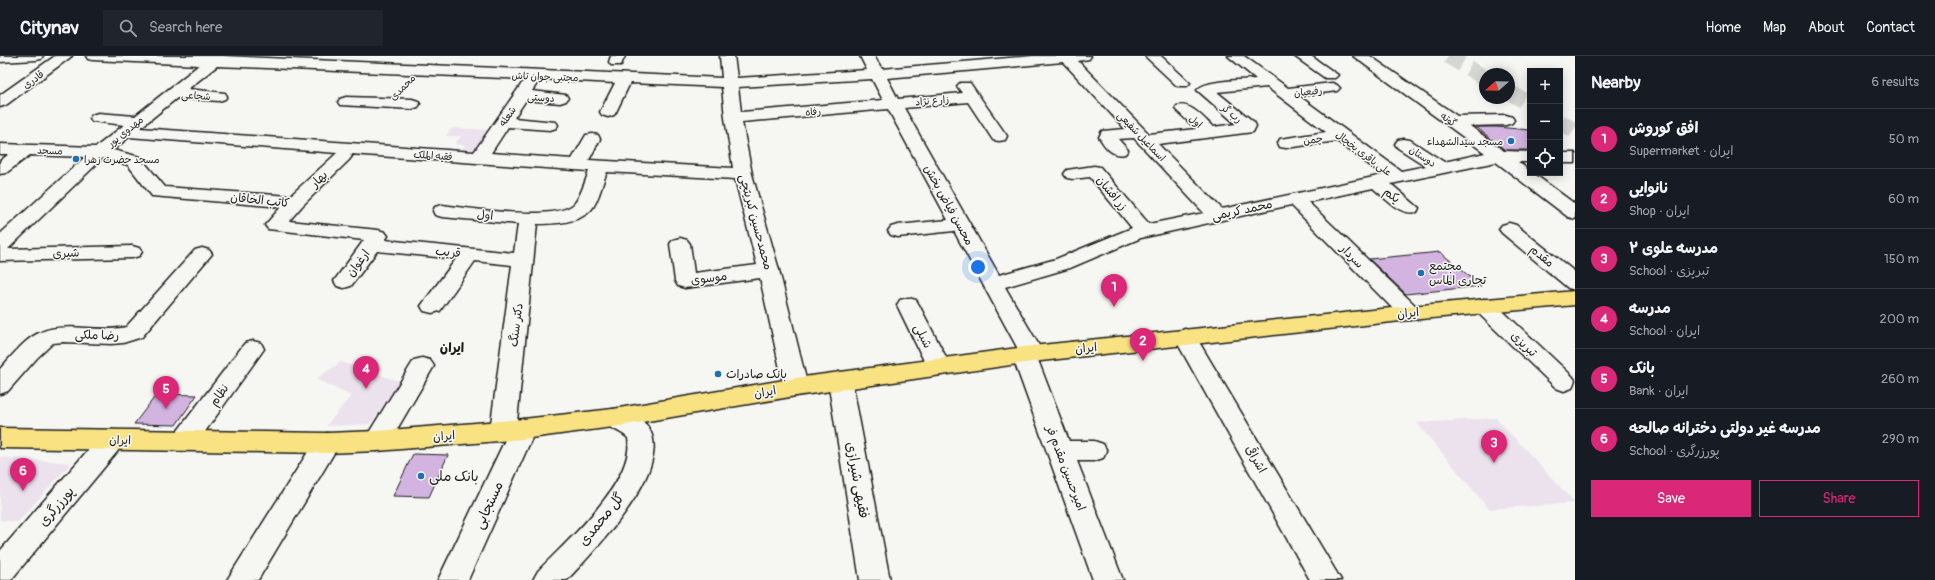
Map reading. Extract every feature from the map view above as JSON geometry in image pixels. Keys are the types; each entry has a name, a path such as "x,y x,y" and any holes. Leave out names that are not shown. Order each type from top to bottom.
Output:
{"main road":[{"name":"ایران","path":"0,438 327,443 377,441 513,430 613,418 796,387 1028,355 1410,312 1575,298"}],"street":[{"path":"0,58 36,56"},
{"name":"قادرى","path":"0,102 65,56"},
{"name":"مجتبی جوان تاش","path":"93,56 266,60 337,67 419,70 499,68 535,75 729,84 876,74 953,61 1084,56"},
{"path":"337,67 348,56"},
{"name":"محمدحسین کبریتچی","path":"727,56 733,118 743,174 769,270 796,387"},
{"name":"محسن فیاض بخش","path":"867,56 992,284 1028,355"},
{"path":"1152,56 1182,83"},
{"name":"علی باقری یخچال","path":"1235,56 1397,177"},
{"name":"رفیعیان","path":"1285,93 1331,82 1301,56"},
{"name":"گوته","path":"1360,56 1453,121 1575,213"},
{"name":"اسماعیل شفیعی","path":"1066,57 1218,216"},
{"name":"مهدوی پور","path":"0,245 100,152 216,59"},
{"name":"محمدی","path":"385,103 419,70"},
{"name":"شعله","path":"479,158 535,75"},
{"path":"608,112 625,79"},
{"name":"رب گر","path":"1142,136 1209,132 1249,127 1206,92 1207,88 1270,82"},
{"name":"زارع نژاد","path":"893,104 968,92 999,136"},
{"name":"شجاعی","path":"173,93 220,96"},
{"name":"دوستی","path":"521,96 560,98"},
{"name":"محمدی","path":"346,102 412,104"},
{"name":"رفاه","path":"733,118 893,104"},
{"name":"اول","path":"1183,109 1209,132"},
{"path":"98,118 138,121"},
{"path":"1453,121 1506,120"},
{"path":"503,122 550,125"},
{"name":"فقیه الملک","path":"124,132 600,167 743,174"},
{"path":"1119,150 1107,137 1108,135 1142,136"},
{"name":"چمن","path":"1286,143 1341,135"},
{"path":"578,165 592,139"},
{"name":"دوستان","path":"1404,144 1441,168"},
{"path":"506,160 517,145"},
{"name":"مسجد","path":"0,149 100,152"},
{"path":"0,169 27,149"},
{"name":"کاتب الخاقان","path":"100,152 134,162 159,192 295,202"},
{"name":"بهار","path":"295,202 343,156"},
{"path":"1498,156 1527,157"},
{"name":"محمد کریمی","path":"992,284 1059,266 1089,254 1120,238 1144,230 1218,216 1375,181 1498,156"},
{"path":"1563,158 1575,158"},
{"name":"اول","path":"442,211 528,220 573,214 581,211 600,167"},
{"name":"زر افشان","path":"1073,174 1094,171 1144,230"},
{"name":"یکم","path":"1375,181 1410,208"},
{"name":"سردار","path":"1295,199 1410,312"},
{"name":"کاتب الخاقان","path":"295,202 275,225 378,236 372,244"},
{"name":"دکتر سنگ","path":"513,430 528,220"},
{"path":"898,231 960,225"},
{"name":"مقدم","path":"1509,229 1575,283"},
{"name":"قریب","path":"372,244 524,260"},
{"name":"ارغوان","path":"344,281 372,244"},
{"name":"موسوی","path":"680,244 685,281 769,270"},
{"name":"شیری","path":"0,255 132,252"},
{"name":"رضا ملکی","path":"0,385 42,340 49,336 60,334 117,338 134,332 202,254"},
{"path":"432,306 470,254"},
{"name":"شبلی","path":"908,305 939,367"},
{"name":"تبریزی","path":"1484,306 1564,382"},
{"name":"اشراقی","path":"1185,337 1326,580"},
{"name":"نظام","path":"185,440 253,349"},
{"name":"امیرحسین مقدم فر","path":"1028,355 1060,451 1108,580"},
{"path":"377,441 422,366"},
{"name":"فقیهی شیرازی","path":"840,381 875,580"},
{"name":"گل محمدی","path":"548,580 610,513 628,485 635,470 641,441 639,435 635,429 613,418"},
{"name":"مستجابی","path":"453,580 513,430"},
{"name":"پورزرگری","path":"0,572 112,440"},
{"path":"242,580 327,443"},
{"path":"1060,451 1094,451"}],"shaded area":[{"path":"452,128 492,130 479,151 462,150 465,145 455,144 461,136 446,136"},
{"path":"341,362 401,382 370,424 326,426 351,396 316,379"},
{"path":"1496,418 1575,503 1489,509 1417,423"},
{"path":"0,457 71,463 18,522 0,520"}],"building":[{"name":"مسجد سیّدالشهداء","path":"1476,127 1527,130 1527,150 1505,150"},
{"name":"مجتمع تجاری الماس","path":"1440,252 1481,286 1406,294 1369,259"},
{"path":"157,394 197,395 176,425 134,424"},
{"name":"بانک ملی","path":"413,454 448,455 429,497 393,496"}],"tunnel":[{"path":"1448,56 1479,74"},
{"path":"1515,95 1527,102"},
{"path":"1563,124 1575,131"}],"place":[{"name":"مسجد سیّدالشهداء","path":"1511,141"},
{"name":"مسجد حضرت زهرا","path":"76,159"},
{"name":"مجتمع تجاری الماس","path":"1421,273"},
{"name":"افق کوروش","path":"1114,307"},
{"name":"نانوایی","path":"1143,361"},
{"name":"بانک صادرات","path":"718,374"},
{"name":"مدرسه","path":"366,389"},
{"name":"بانک","path":"166,409"},
{"name":"مدرسه علوی ۲","path":"1494,463"},
{"name":"بانک ملی","path":"421,476"},
{"name":"مدرسه غیر دولتی دخترانه صالحه","path":"23,491"}],"district":[{"name":"ایران","path":"452,347"}]}
